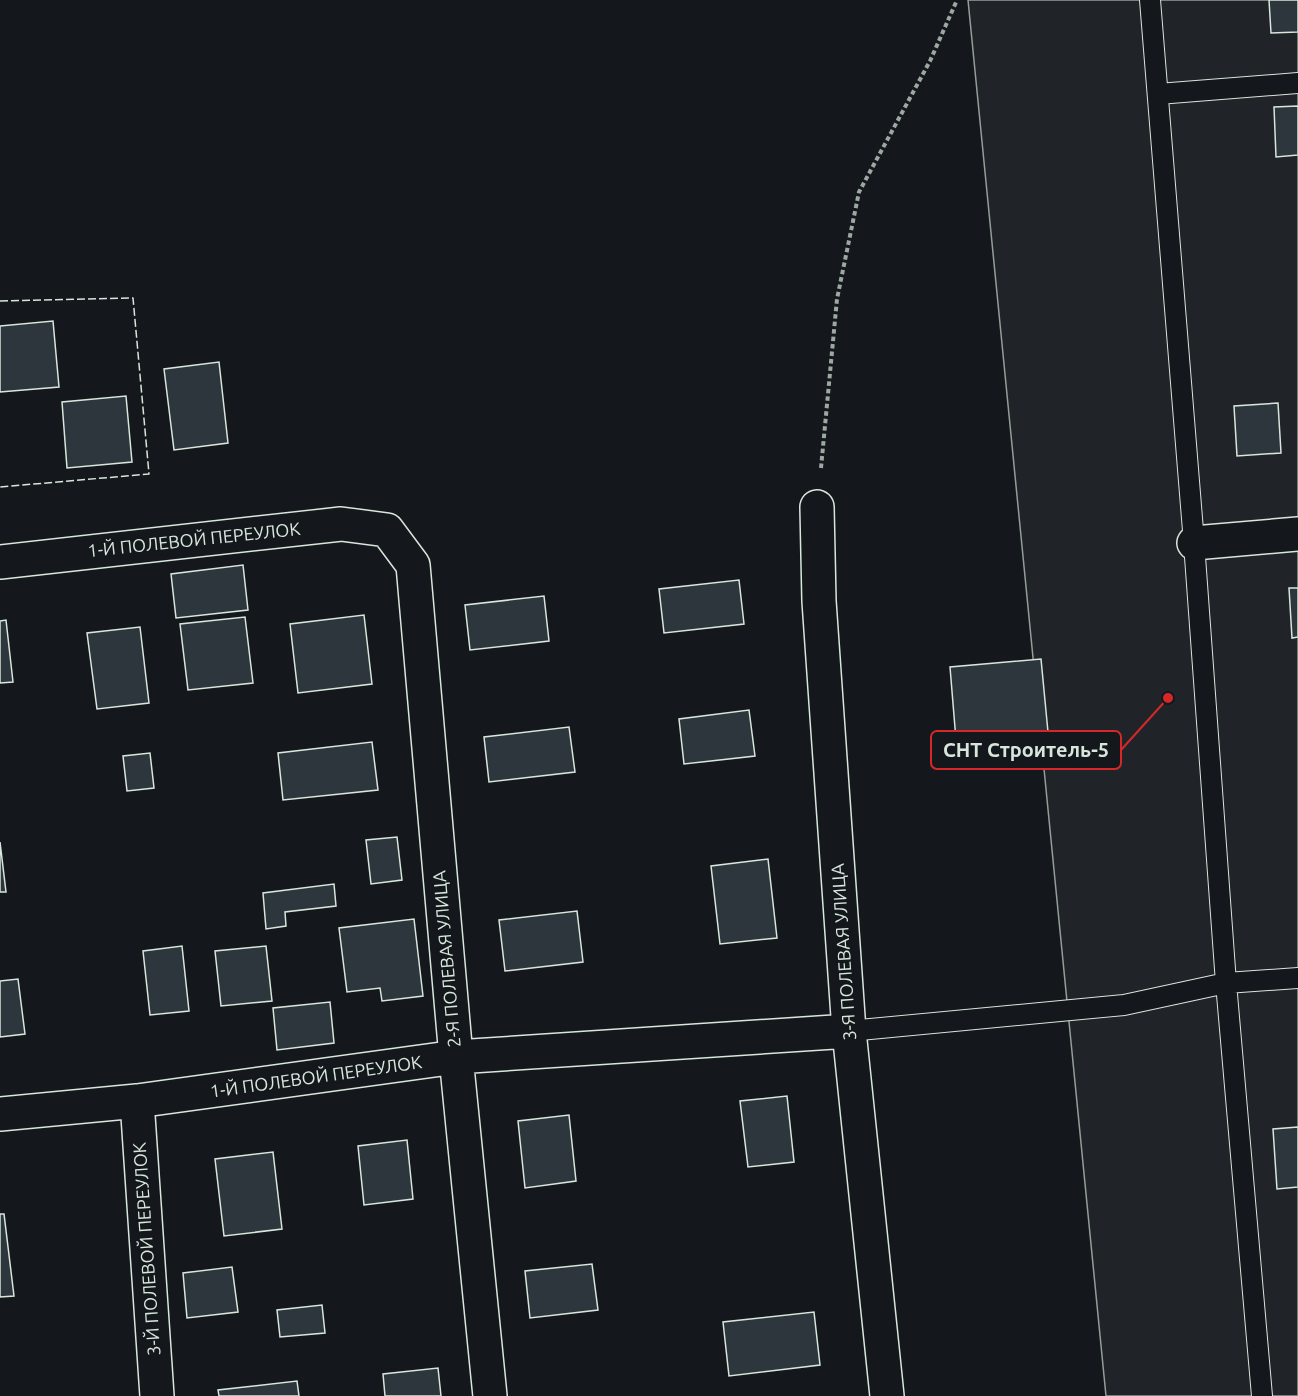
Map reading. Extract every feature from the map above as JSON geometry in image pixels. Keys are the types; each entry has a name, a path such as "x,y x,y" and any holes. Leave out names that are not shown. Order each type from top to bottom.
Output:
{"street":[{"name":"3-Я ПОЛЕВАЯ УЛИЦА","path":"817,507 819,601 849,1031 887,1396"},
{"name":"1-Й ПОЛЕВОЙ ПЕРЕУЛОК","path":"0,562 341,524 387,530"},
{"name":"2-Я ПОЛЕВАЯ УЛИЦА","path":"387,530 413,565 456,1058 490,1396"},
{"path":"1194,543 1298,534"},
{"name":"1-Й ПОЛЕВОЙ ПЕРЕУЛОК","path":"0,1114 137,1101 456,1058 849,1031"},
{"name":"3-Й ПОЛЕВОЙ ПЕРЕУЛОК","path":"137,1101 157,1396"}],"lane":[{"path":"1150,0 1194,543 1226,982 1262,1396"},
{"path":"1158,94 1298,83"},
{"path":"849,1031 1124,1005 1226,982 1298,978"}],"path":[{"path":"817,507 837,298 859,192 930,61 957,0"}],"shaded area":[{"path":"968,0 1298,0 1298,1396 1106,1396"}],"building":[{"path":"1269,0 1298,0 1298,32 1271,33"},
{"path":"1298,106 1298,155 1276,157 1274,107"},
{"path":"53,321 59,387 0,392 0,326"},
{"path":"219,362 228,443 174,450 164,369"},
{"path":"126,396 132,462 67,468 62,402"},
{"path":"1278,403 1281,453 1237,456 1234,406"},
{"path":"243,565 248,610 176,618 171,574"},
{"path":"739,580 744,624 664,633 659,589"},
{"path":"1289,588 1298,588 1298,637 1292,638"},
{"path":"544,596 549,641 470,650 465,605"},
{"path":"364,615 372,684 298,693 290,624"},
{"path":"245,617 253,683 188,690 180,624"},
{"path":"6,620 13,682 0,683 0,621"},
{"path":"140,627 149,703 97,709 87,633"},
{"path":"1041,659 1048,732 956,740 950,667"},
{"path":"749,710 755,756 684,764 679,719"},
{"path":"569,727 575,772 489,782 484,737"},
{"path":"372,742 378,790 283,800 278,753"},
{"path":"150,753 154,788 127,791 123,756"},
{"path":"397,837 402,880 371,884 366,840"},
{"path":"0,842 6,892 0,892"},
{"path":"768,859 777,938 720,944 711,866"},
{"path":"334,884 336,906 285,912 286,926 266,929 263,893"},
{"path":"577,911 583,962 505,971 499,920"},
{"path":"414,919 423,996 382,1001 380,988 347,992 339,928"},
{"path":"182,946 189,1011 150,1015 143,951"},
{"path":"266,946 272,1001 221,1006 215,951"},
{"path":"18,979 25,1034 0,1037 0,981"},
{"path":"330,1002 334,1043 277,1050 273,1008"},
{"path":"787,1096 794,1162 748,1167 740,1101"},
{"path":"569,1115 576,1181 525,1188 518,1121"},
{"path":"1298,1127 1298,1187 1277,1189 1273,1129"},
{"path":"407,1140 413,1199 364,1205 358,1146"},
{"path":"273,1152 282,1229 224,1236 215,1159"},
{"path":"0,1214 4,1214 14,1296 0,1297"},
{"path":"592,1264 598,1310 530,1318 525,1271"},
{"path":"232,1267 238,1312 187,1318 183,1273"},
{"path":"322,1305 325,1333 280,1337 277,1310"},
{"path":"814,1312 820,1365 729,1376 723,1322"},
{"path":"438,1368 441,1396 385,1396 383,1374"},
{"path":"297,1381 299,1396 219,1396 218,1390"}],"fence":[{"path":"0,301 133,298 149,474 0,487"}],"place":[{"name":"СНТ Строитель-5","path":"1168,698"}]}
